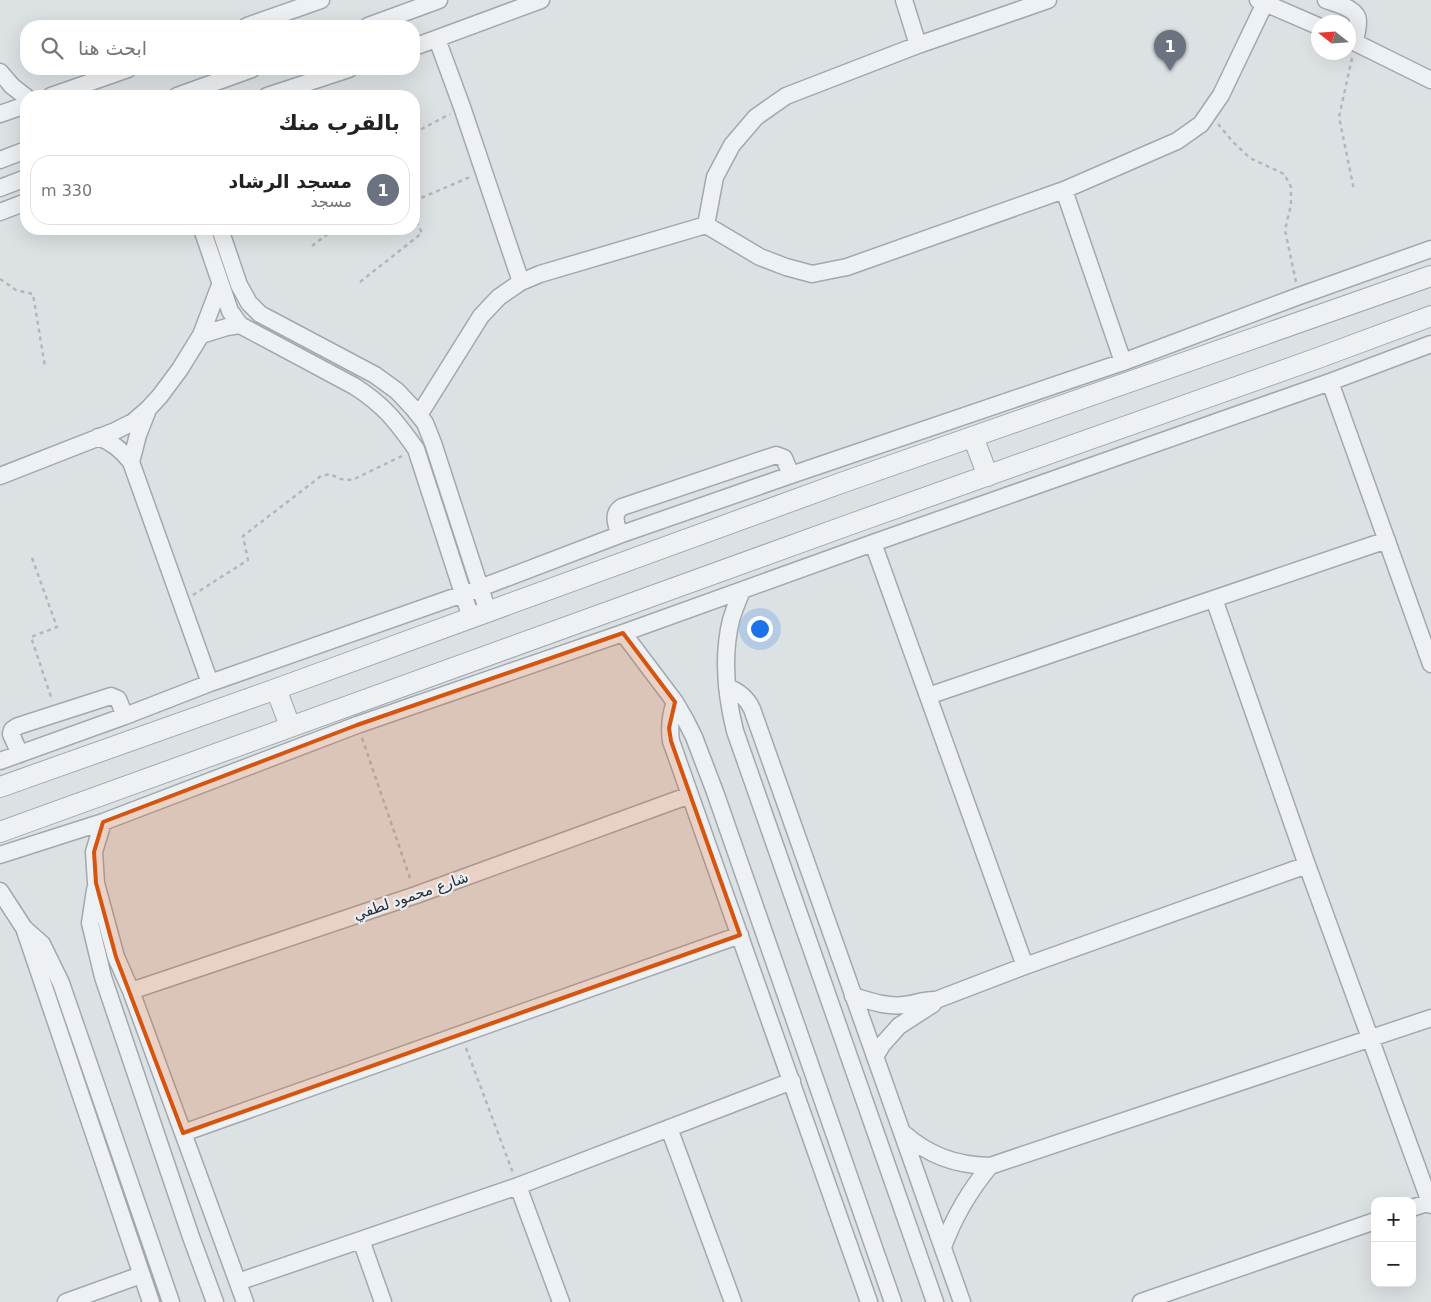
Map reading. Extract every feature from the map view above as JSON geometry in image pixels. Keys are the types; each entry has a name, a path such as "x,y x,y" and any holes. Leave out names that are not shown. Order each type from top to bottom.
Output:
{"street":[{"path":"264,20 321,0"},
{"path":"384,20 439,0"},
{"path":"420,45 541,0"},
{"path":"904,0 918,45"},
{"path":"706,224 715,177 732,145 756,117 786,96 918,45 1048,0"},
{"path":"1326,0 1353,11 1357,15 1358,20 1356,27"},
{"path":"419,415 481,316 499,297 521,282 560,267 706,224 760,257 786,267 812,274 847,268 1064,190 1177,141 1200,124 1221,95 1261,2 1311,23"},
{"path":"437,39 521,282"},
{"path":"1356,42 1431,80"},
{"path":"0,72 20,92"},
{"path":"68,90 111,75"},
{"path":"194,90 235,75"},
{"path":"285,90 331,75"},
{"path":"0,114 20,107"},
{"path":"0,160 20,152"},
{"path":"0,188 20,180"},
{"path":"1064,190 1124,362"},
{"path":"0,212 20,204"},
{"path":"204,235 230,311 240,325 371,397 400,425 416,449 464,594 479,615"},
{"path":"222,235 239,285 249,303 260,314 375,375 397,391 425,423 480,588 479,615"},
{"path":"0,761 126,716 210,683 464,594 619,534 1124,362 1431,249"},
{"path":"0,786 276,689 841,483 1431,276"},
{"path":"0,476 115,431 133,422 148,409 180,369 200,335 220,285"},
{"path":"0,832 1431,316"},
{"path":"200,335 240,325"},
{"path":"300,358 310,340"},
{"path":"0,855 103,822 357,725 742,591 1330,382 1431,344"},
{"path":"340,379 350,362"},
{"path":"1330,382 1431,664"},
{"path":"131,462 138,435 148,409"},
{"path":"98,437 117,446 131,462 210,683"},
{"path":"973,437 988,476"},
{"path":"619,534 615,517 622,507 776,455 784,458 791,475"},
{"path":"928,696 1387,540"},
{"path":"874,543 1024,966"},
{"path":"742,591 731,620 727,648 728,704 735,731 935,1302"},
{"path":"1214,599 1307,865 1430,1204 1416,1207"},
{"path":"623,633 675,702 694,737 715,792 893,1302"},
{"path":"727,687 746,699 752,709 962,1302"},
{"path":"276,689 290,726"},
{"path":"20,754 12,734 14,728 111,696 118,699 126,716"},
{"path":"675,702 670,715 671,741 869,1302"},
{"name":"شارع محمود لطفي","path":"131,991 416,895 690,795"},
{"path":"103,822 94,852 96,883 116,957 131,991 245,1302"},
{"path":"854,996 888,1006 936,1000 1024,966 1307,865"},
{"path":"96,883 90,922 103,977 191,1237 215,1302"},
{"path":"0,891 24,928 151,1302"},
{"path":"24,928 42,944 61,983 171,1302"},
{"path":"183,1133 740,935"},
{"path":"875,1057 899,1026 909,1018 929,1008 936,1000"},
{"path":"902,1132 921,1147 942,1158 966,1164 990,1166 1431,1018"},
{"path":"238,1282 518,1186 792,1081"},
{"path":"669,1128 733,1302"},
{"path":"942,1247 964,1200 990,1166"},
{"path":"518,1186 561,1302"},
{"path":"1142,1302 1371,1222"},
{"path":"361,1240 383,1302"},
{"path":"66,1302 141,1275"}],"path":[{"path":"1349,60 1340,117 1354,190"},
{"path":"420,130 462,107"},
{"path":"1209,113 1244,153 1250,158 1284,174 1291,187 1292,204 1285,230 1299,296"},
{"path":"420,198 484,171"},
{"path":"312,246 326,235"},
{"path":"360,282 419,235"},
{"path":"0,279 16,290 33,294 45,367"},
{"path":"181,603 248,560 243,536 322,476 330,474 340,479 352,480 416,449"},
{"path":"32,558 58,627 30,637 57,714"},
{"path":"357,725 416,895"},
{"path":"461,1034 518,1186"}],"highlighted area":[{"path":"623,633 675,702 669,728 671,741 740,935 183,1133 116,957 96,883 94,852 103,822 357,725"}],"place":[{"name":"مسجد الرشاد","path":"1170,71"}]}
